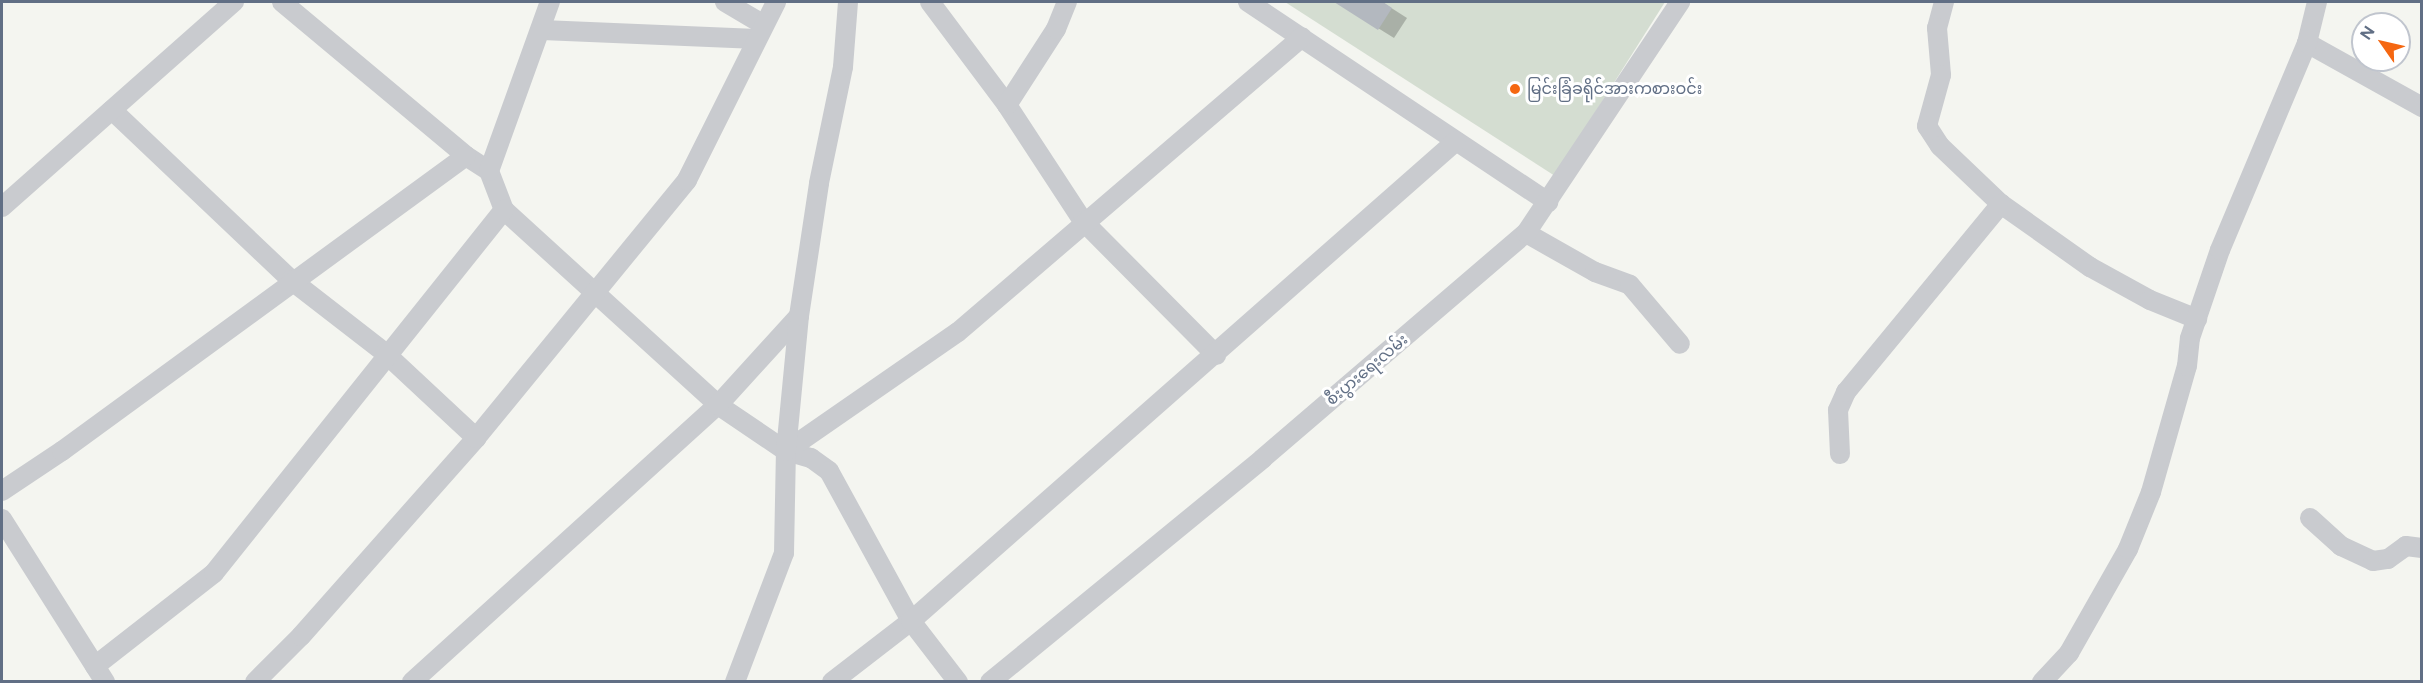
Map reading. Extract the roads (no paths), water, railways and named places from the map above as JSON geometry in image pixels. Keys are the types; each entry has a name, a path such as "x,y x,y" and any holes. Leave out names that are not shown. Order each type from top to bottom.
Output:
{"street":[{"path":"282,2 466,156 489,171 504,210 598,292 718,405 786,452 811,458 829,471 910,621 958,681"},
{"path":"489,171 542,30 550,2"},
{"path":"725,2 760,32"},
{"path":"255,681 301,636 476,438 598,292 687,180 776,2"},
{"path":"735,681 784,553 786,452 799,316 819,183 843,67 848,2"},
{"path":"930,2 1007,105 1083,221 1216,355"},
{"path":"1007,105 1056,29 1067,2"},
{"path":"1248,2 1548,202"},
{"name":"စီးပွားရေးလမ်း","path":"990,681 1262,459 1526,234 1680,2"},
{"path":"1944,2 1937,28 1941,75 1927,126 1940,146 2001,204 2090,267 2150,300 2197,319"},
{"path":"2042,681 2069,653 2128,549 2151,492 2197,319 2220,250 2307,43 2317,2"},
{"path":"2,207 112,110 224,5"},
{"path":"542,30 760,32"},
{"path":"786,452 958,332 1083,221 1302,37"},
{"path":"2307,43 2421,107"},
{"path":"112,110 291,280 385,354 476,438"},
{"path":"832,681 910,621 1216,355 1456,141"},
{"path":"2,491 62,451 291,280 466,156"},
{"path":"1840,454 1838,410 1846,392 2001,204"},
{"path":"2,519 100,674 214,573 385,354 504,210"},
{"path":"1526,234 1595,272 1630,285 1680,344"},
{"path":"412,681 718,405 799,316"},
{"path":"2310,518 2342,546 2373,561 2388,559 2406,546 2421,548"}],"place":[{"name":"မြင်းခြံခရိုင်အားကစားဝင်း","path":"1515,89"}]}
